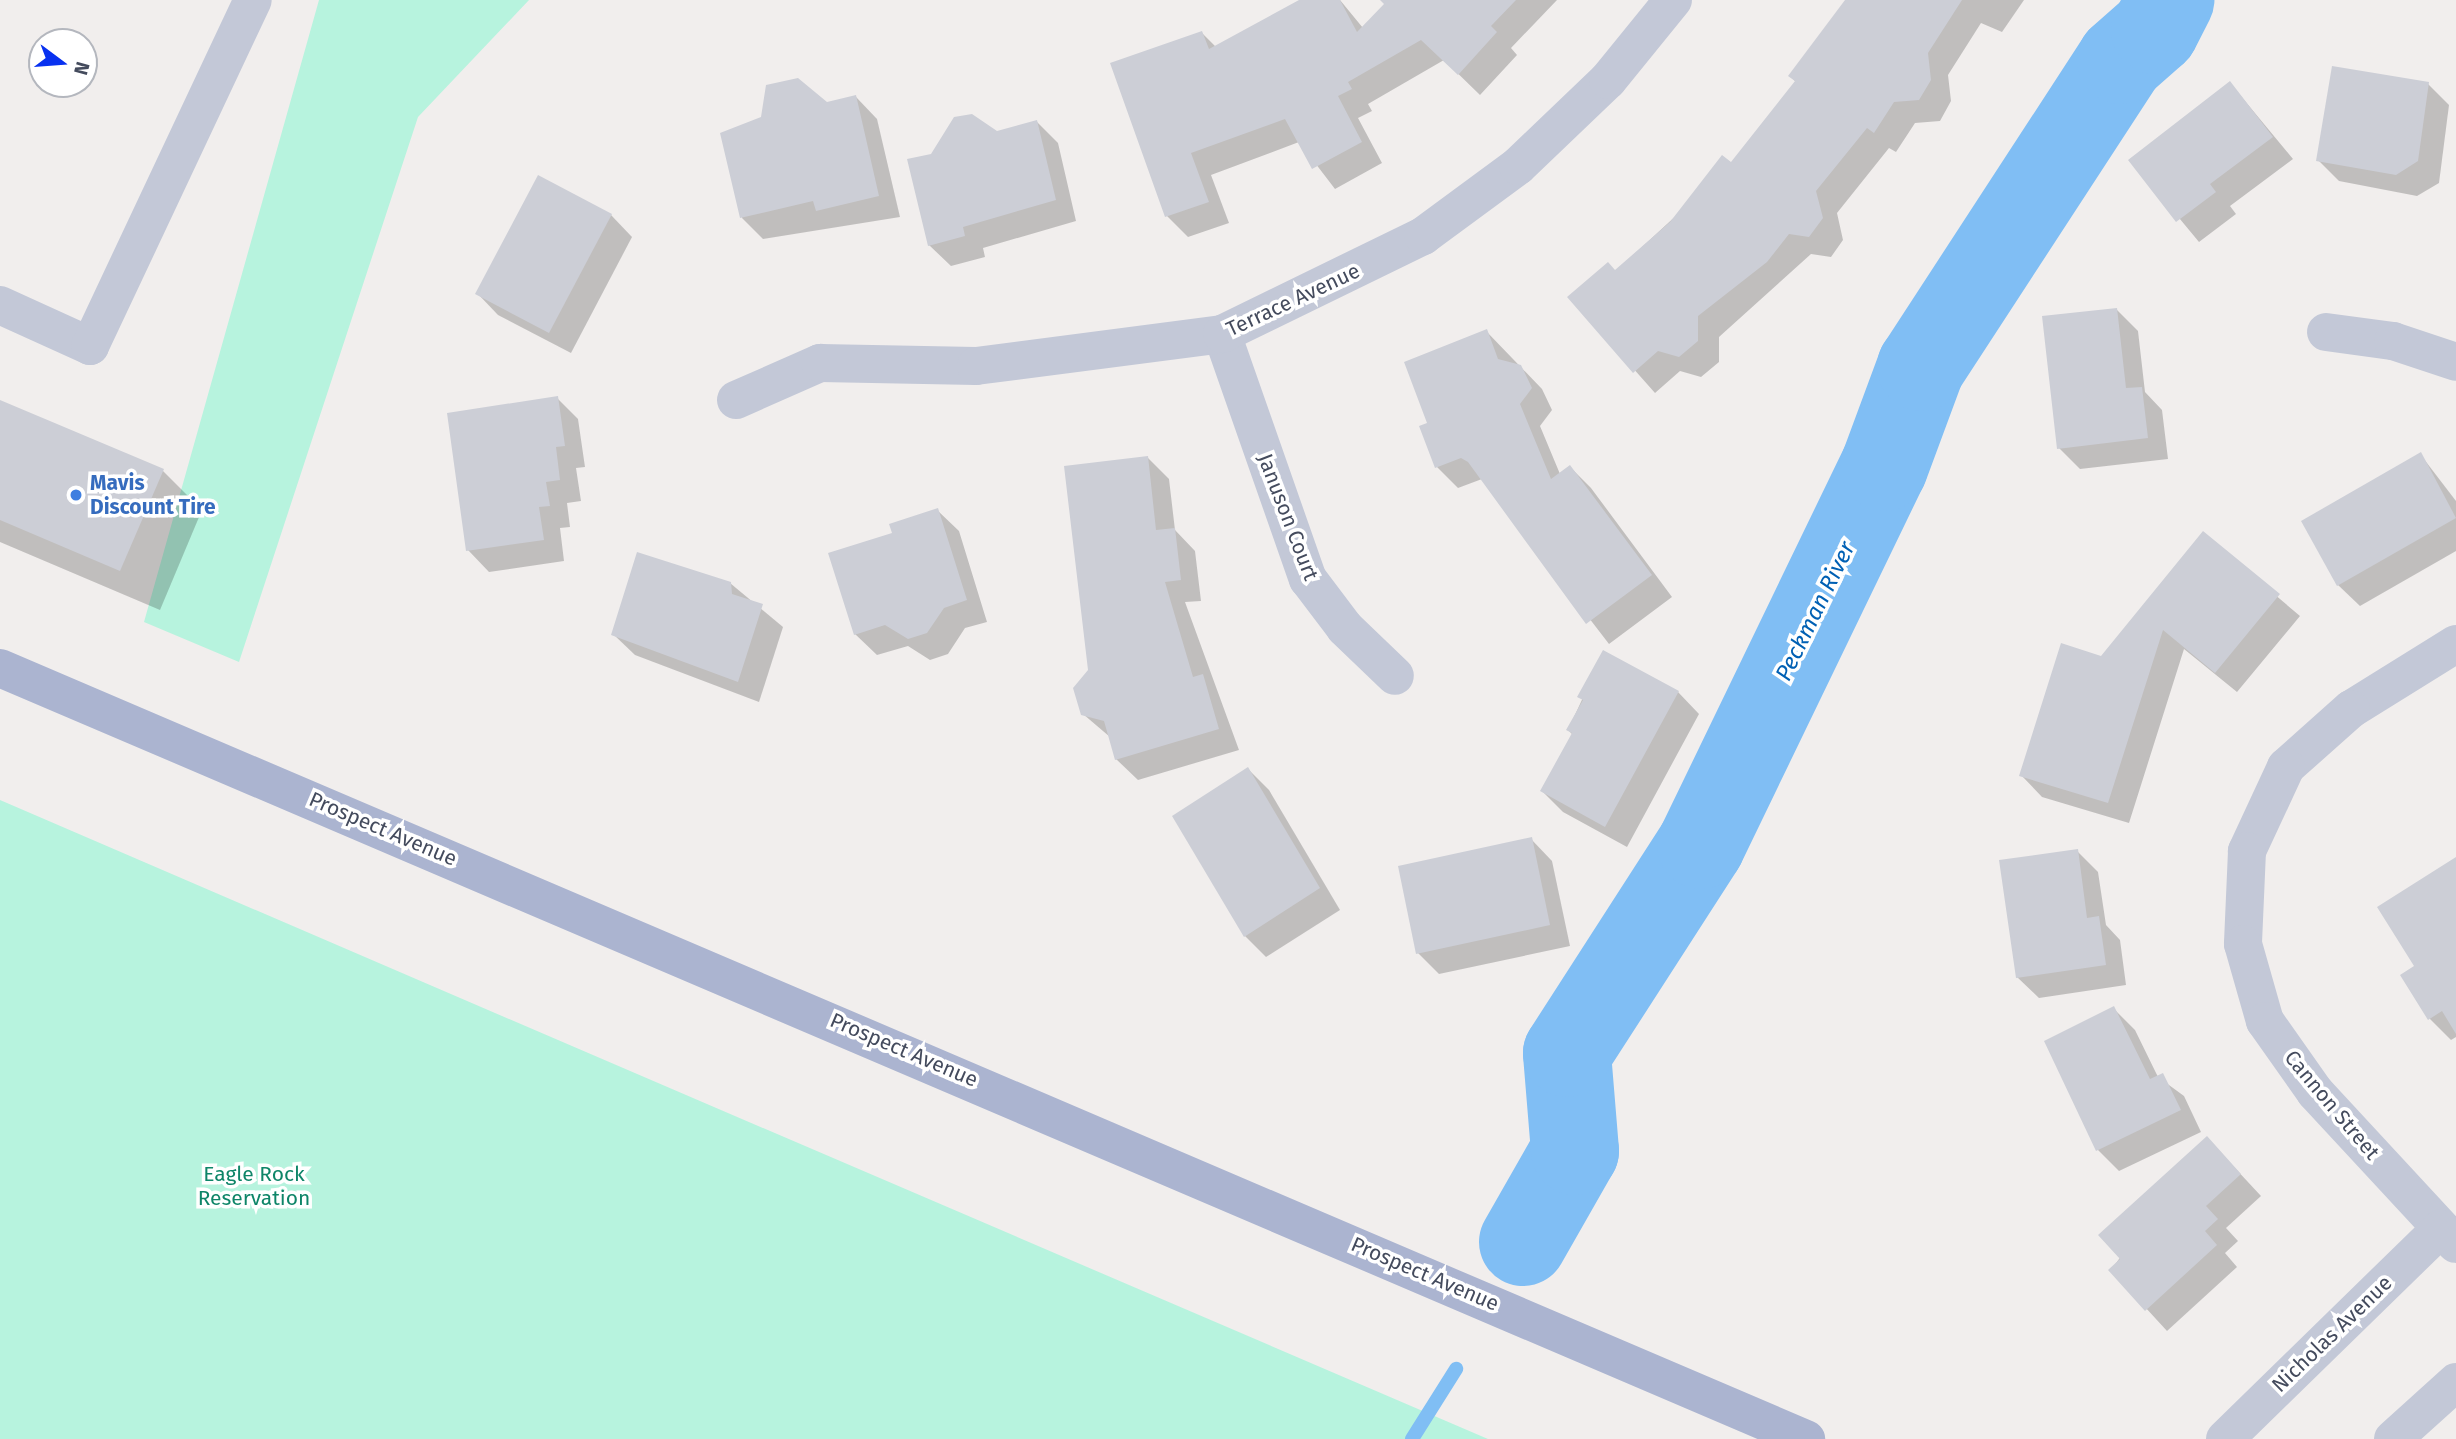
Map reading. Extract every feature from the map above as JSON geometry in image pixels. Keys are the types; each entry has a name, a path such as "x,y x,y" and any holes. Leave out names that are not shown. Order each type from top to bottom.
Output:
{"main road":[{"name":"Prospect Avenue","path":"0,668 1806,1439"}],"street":[{"path":"0,305 90,346 253,0"},
{"name":"Terrace Avenue","path":"736,400 820,363 976,366 1222,334 1423,236 1518,166 1608,80 1672,0"},
{"path":"2326,332 2393,341 2456,362"},
{"name":"Januson Court","path":"1222,334 1308,579 1345,628 1395,676"},
{"name":"Cannon Street","path":"2448,1236 2315,1092 2265,1021 2243,944 2247,851 2286,767 2351,709 2456,644"},
{"name":"Nicholas Avenue","path":"2225,1439 2448,1236"},
{"path":"2393,1439 2456,1382"}],"green space":[{"path":"319,0 529,0 418,117 239,662 144,622"},
{"name":"Eagle Rock Reservation","path":"0,800 495,1013 1488,1439 0,1439"}],"building":[{"path":"1299,0 1340,0 1357,32 1384,4 1380,0 1516,0 1491,26 1497,32 1458,75 1421,40 1348,82 1352,89 1338,96 1362,142 1312,169 1285,119 1191,153 1209,202 1165,217 1110,63 1202,31 1209,49"},
{"path":"1845,0 1962,0 1928,53 1931,80 1919,100 1894,102 1874,133 1867,128 1816,191 1823,218 1809,237 1789,234 1767,262 1698,316 1698,341 1679,357 1658,351 1633,373 1567,297 1608,262 1615,270 1670,222 1722,155 1731,162 1795,81 1788,76"},
{"path":"2332,66 2429,82 2418,161 2396,175 2316,161"},
{"path":"798,78 827,102 856,95 879,196 816,211 813,201 740,218 720,133 761,117 766,85"},
{"path":"2230,81 2273,137 2210,184 2216,192 2176,222 2128,160"},
{"path":"972,114 997,131 1037,120 1056,200 963,227 965,236 928,246 907,159 931,154 954,117"},
{"path":"538,175 612,214 549,333 475,294"},
{"path":"2117,308 2126,388 2142,387 2148,438 2057,449 2042,316"},
{"path":"1487,329 1498,359 1521,365 1532,388 1520,404 1551,479 1570,465 1652,575 1586,624 1468,462 1461,458 1435,468 1419,426 1427,423 1404,362"},
{"path":"558,396 565,446 556,447 560,480 546,482 550,506 539,507 544,540 466,551 447,413"},
{"name":"Mavis Discount Tire","path":"0,400 164,469 120,571 0,520"},
{"path":"2421,452 2456,518 2337,586 2301,521"},
{"path":"1148,456 1156,530 1175,528 1181,580 1165,582 1193,677 1203,674 1219,729 1115,760 1104,721 1081,715 1073,688 1088,670 1064,466"},
{"path":"938,508 967,600 944,608 927,633 908,639 885,625 854,635 828,553 892,533 889,524"},
{"path":"2203,531 2280,594 2215,673 2163,630 2108,803 2019,776 2061,643 2101,656"},
{"path":"637,552 731,582 732,594 763,604 738,682 611,635"},
{"path":"1603,650 1679,691 1605,827 1540,791 1572,733 1566,730 1583,700 1577,697"},
{"path":"1248,767 1320,888 1244,937 1172,816"},
{"path":"1532,837 1550,925 1416,954 1398,866"},
{"path":"2078,849 2087,918 2099,916 2106,965 2016,978 1999,860"},
{"path":"2456,857 2456,1034 2442,1011 2428,1020 2400,975 2414,966 2377,907"},
{"path":"2114,1006 2150,1079 2163,1073 2181,1110 2096,1151 2044,1041"},
{"path":"2207,1136 2241,1174 2206,1206 2218,1219 2205,1231 2217,1245 2145,1311 2108,1270 2120,1259 2098,1235"}],"waterway":[{"name":"Peckman River","path":"1523,1242 1575,1151 1567,1053 1701,845 1884,467 1921,367 2121,60 2155,30 2170,0"},
{"name":"Peckman River","path":"1412,1439 1456,1369"}],"place":[{"name":"Mavis Discount Tire","path":"76,495"}]}
